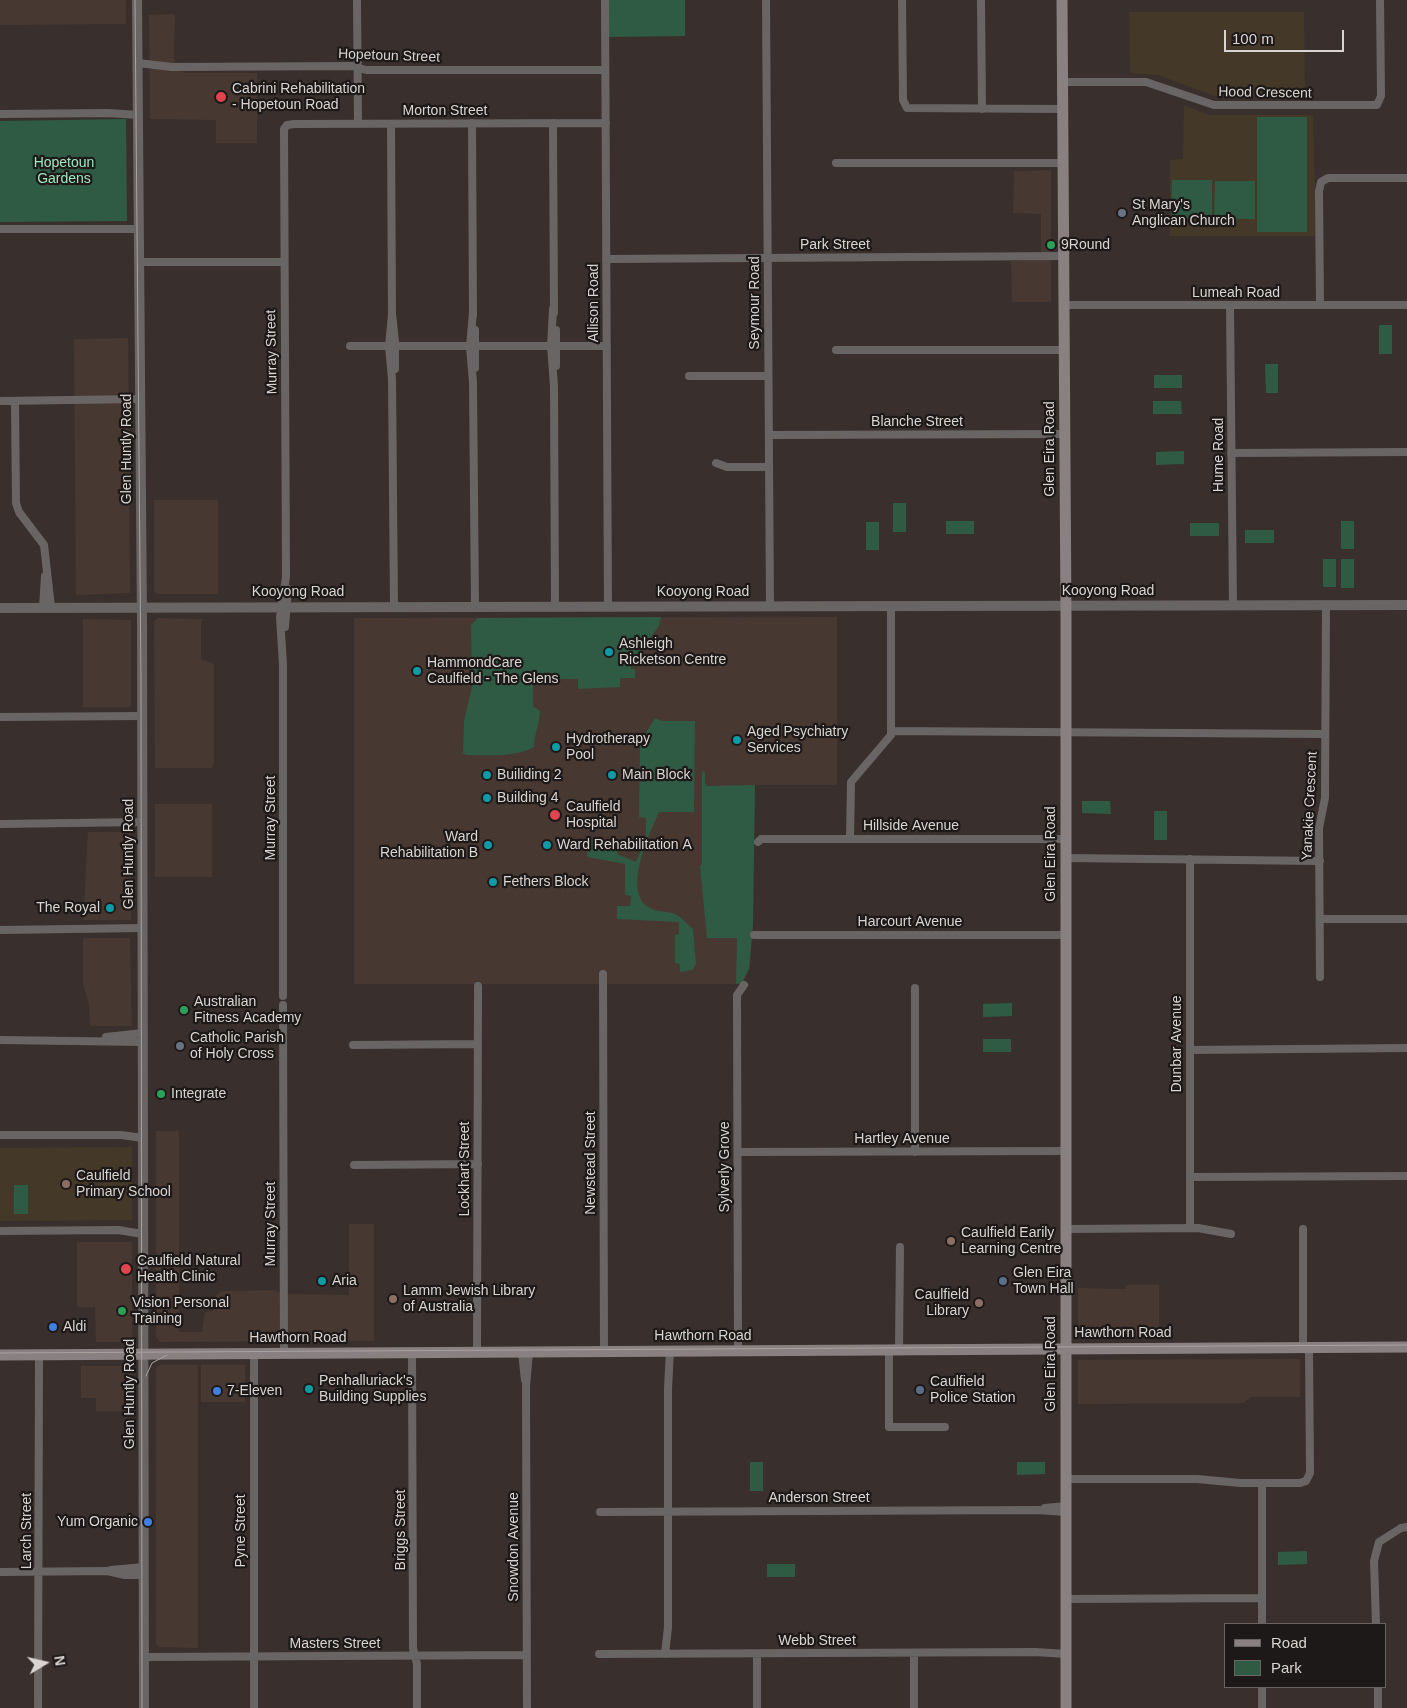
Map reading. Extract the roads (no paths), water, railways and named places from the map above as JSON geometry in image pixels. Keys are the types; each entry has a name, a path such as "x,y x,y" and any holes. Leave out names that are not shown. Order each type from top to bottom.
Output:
{"main road":[{"name":"Glen Eira Road","path":"1062,0 1066,605 1066,1708"},
{"name":"Hawthorn Road","path":"0,1355 1407,1347"}],"street":[{"name":"Glen Huntly Road","path":"137,0 143,822 144,1708"},
{"path":"357,0 358,124"},
{"name":"Allison Road","path":"605,0 608,606"},
{"name":"Seymour Road","path":"766,0 770,605"},
{"path":"902,0 903,100 905,107 909,109 1063,109"},
{"path":"981,0 982,109"},
{"name":"Hood Crescent","path":"1063,82 1146,82 1214,105 1363,106 1379,104 1380,0"},
{"name":"Hopetoun Street","path":"138,67 352,66 366,70 606,70"},
{"path":"0,114 138,112"},
{"path":"472,123 475,607"},
{"path":"553,123 555,606"},
{"name":"Morton Street","path":"285,127 290,124 606,123"},
{"path":"391,124 394,606"},
{"name":"Murray Street","path":"283,996 282,640 284,606 288,590 286,577 282,136 285,127"},
{"path":"836,163 1063,163"},
{"path":"1320,305 1319,191 1321,182 1328,178 1407,178"},
{"path":"0,229 139,229"},
{"name":"Park Street","path":"606,259 1064,256"},
{"path":"139,262 284,262"},
{"name":"Lumeah Road","path":"1064,305 1407,305"},
{"name":"Hume Road","path":"1230,305 1232,605"},
{"path":"350,346 607,346"},
{"path":"836,350 1064,350"},
{"path":"689,376 768,376"},
{"path":"0,401 140,399"},
{"path":"14,401 16,503 20,512 43,542 47,607"},
{"name":"Blanche Street","path":"769,435 1065,434"},
{"path":"1231,453 1407,452"},
{"path":"716,463 727,467 769,467"},
{"path":"850,839 851,782 886,744 892,732 891,605"},
{"name":"Yanakie Crescent","path":"1320,977 1319,828 1325,798 1326,605"},
{"name":"Kooyong Road","path":"0,608 1407,605"},
{"path":"0,717 142,716"},
{"path":"892,732 1325,734"},
{"path":"0,824 143,822"},
{"name":"Hillside Avenue","path":"758,842 761,839 1066,839"},
{"path":"1066,858 1320,861"},
{"name":"Dunbar Avenue","path":"1190,859 1190,1228"},
{"path":"1320,919 1407,919"},
{"path":"0,930 143,928"},
{"name":"Harcourt Avenue","path":"754,935 1066,935"},
{"name":"Newstead Street","path":"603,974 604,1351"},
{"name":"Sylverly Grove","path":"738,1350 738,995 744,985"},
{"name":"Lockhart Street","path":"478,986 478,1352"},
{"path":"915,988 915,1152"},
{"name":"Murray Street","path":"283,1005 284,1353"},
{"path":"0,1040 143,1038"},
{"path":"353,1045 478,1044"},
{"path":"1190,1050 1407,1048"},
{"path":"0,1136 144,1135"},
{"name":"Hartley Avenue","path":"738,1152 1066,1151"},
{"path":"354,1165 478,1164"},
{"path":"1190,1177 1407,1176"},
{"path":"1066,1229 1190,1228 1231,1234"},
{"path":"1066,1479 1197,1478 1262,1483 1300,1483 1306,1481 1309,1476 1303,1229"},
{"path":"0,1231 143,1230"},
{"path":"900,1247 889,1428 945,1427"},
{"path":"668,1351 668,1654"},
{"name":"Briggs Street","path":"412,1352 413,1642 416,1656 417,1708"},
{"name":"Snowdon Avenue","path":"525,1352 527,1708"},
{"name":"Pyne Street","path":"254,1353 254,1708"},
{"name":"Larch Street","path":"38,1708 39,1354"},
{"path":"1262,1483 1262,1623"},
{"name":"Anderson Street","path":"600,1512 1066,1509"},
{"path":"1376,1623 1374,1561 1379,1542 1401,1528 1407,1528"},
{"path":"0,1572 107,1572 126,1567 144,1571"},
{"path":"1066,1599 1262,1598"},
{"name":"Webb Street","path":"599,1654 1066,1651"},
{"path":"914,1653 914,1708"},
{"path":"757,1654 757,1708"},
{"name":"Masters Street","path":"144,1657 527,1655"},
{"path":"1262,1688 1262,1708"},
{"path":"1378,1688 1378,1708"}],"tram line":[{"path":"135,0 141,682 142,1708"},
{"path":"0,1353 1407,1345"},
{"path":"146,1376 152,1363 167,1355"}],"place":[{"name":"Cabrini Rehabilitation - Hopetoun Road","path":"221,97"},
{"name":"St Mary's Anglican Church","path":"1122,213"},
{"name":"9Round","path":"1051,245"},
{"name":"Ashleigh Ricketson Centre","path":"609,652"},
{"name":"HammondCare Caulfield - The Glens","path":"417,671"},
{"name":"Aged Psychiatry Services","path":"737,740"},
{"name":"Hydrotherapy Pool","path":"556,747"},
{"name":"Builiding 2","path":"487,775"},
{"name":"Main Block","path":"612,775"},
{"name":"Building 4","path":"487,798"},
{"name":"Caulfield Hospital","path":"555,815"},
{"name":"Ward Rehabilitation B","path":"488,845"},
{"name":"Ward Rehabilitation A","path":"547,845"},
{"name":"Fethers Block","path":"493,882"},
{"name":"The Royal","path":"110,908"},
{"name":"Australian Fitness Academy","path":"184,1010"},
{"name":"Catholic Parish of Holy Cross","path":"180,1046"},
{"name":"Integrate","path":"161,1094"},
{"name":"Caulfield Primary School","path":"66,1184"},
{"name":"Caulfield Earily Learning Centre","path":"951,1241"},
{"name":"Caulfield Natural Health Clinic","path":"126,1269"},
{"name":"Aria","path":"322,1281"},
{"name":"Glen Eira Town Hall","path":"1003,1281"},
{"name":"Lamm Jewish Library of Australia","path":"393,1299"},
{"name":"Caulfield Library","path":"979,1303"},
{"name":"Vision Personal Training","path":"122,1311"},
{"name":"Aldi","path":"53,1327"},
{"name":"Penhalluriack's Building Supplies","path":"309,1389"},
{"name":"Caulfield Police Station","path":"920,1390"},
{"name":"7-Eleven","path":"217,1391"},
{"name":"Yum Organic","path":"148,1522"}],"park label":[{"name":"Hopetoun Gardens","path":"64,172"}]}
